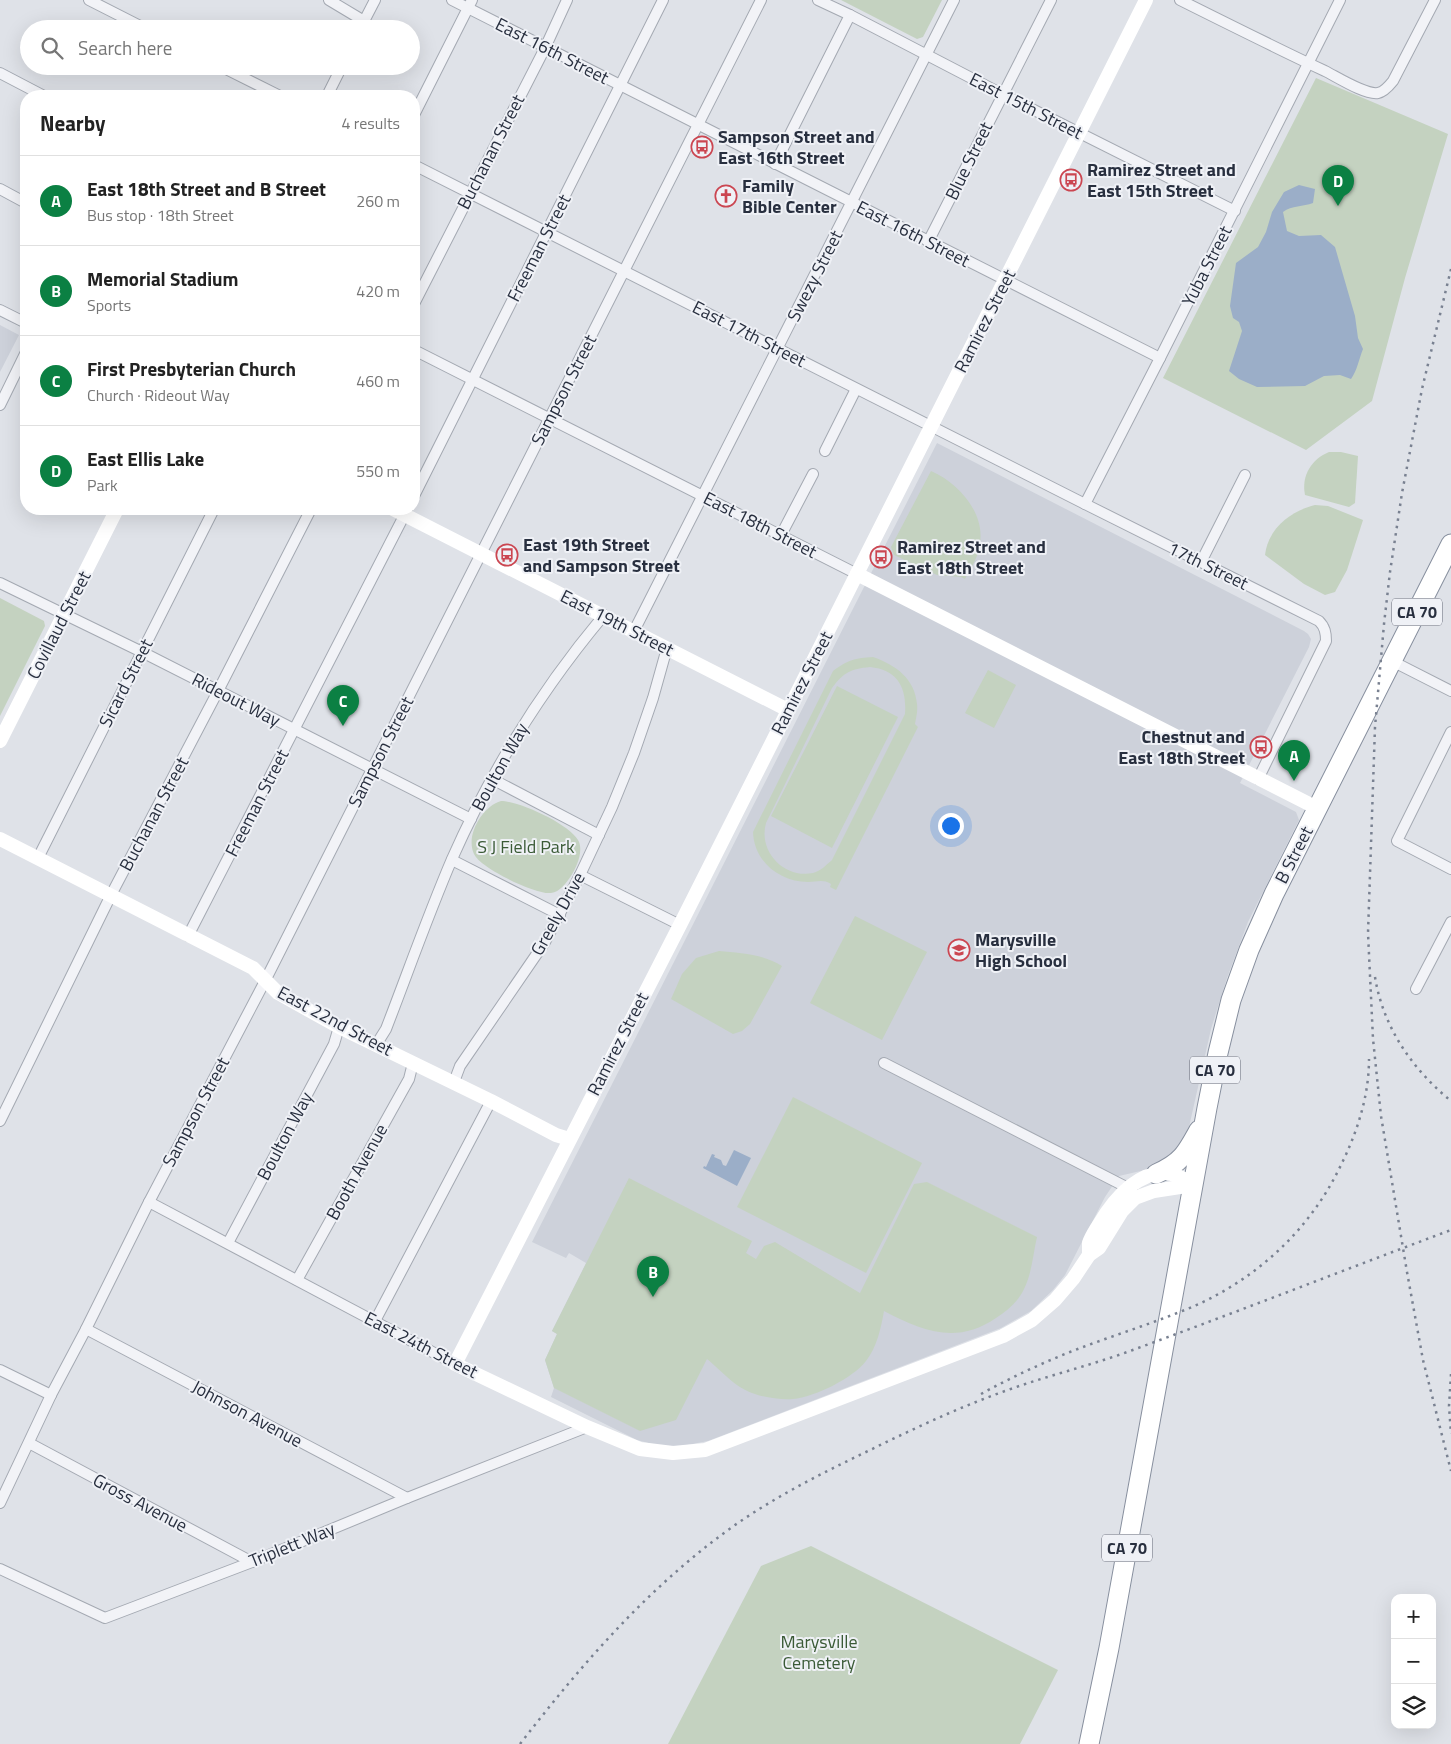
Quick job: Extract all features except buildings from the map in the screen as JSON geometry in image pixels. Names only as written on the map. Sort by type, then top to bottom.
[{"type":"highway","name":"B Street","points":[[1193,1185],[1220,1043],[1239,975],[1264,915],[1451,544]]},
{"type":"highway","points":[[1156,1174],[1179,1161],[1190,1147],[1205,1120]]},
{"type":"highway","name":"CA 70","points":[[1089,1744],[1112,1629],[1193,1185]]},
{"type":"street","points":[[89,0],[128,20]]},
{"type":"street","points":[[329,0],[355,20]]},
{"type":"street","points":[[365,20],[375,0]]},
{"type":"street","name":"East 16th Street","points":[[452,0],[470,4],[545,48],[1160,358]]},
{"type":"street","name":"Buchanan Street","points":[[420,292],[568,0]]},
{"type":"street","name":"Freeman Street","points":[[420,484],[663,0]]},
{"type":"street","name":"Sampson Street","points":[[0,1502],[51,1395],[149,1202],[265,981],[761,0]]},
{"type":"street","name":"East 15th Street","points":[[818,0],[1234,212]]},
{"type":"street","name":"Swezy Street","points":[[634,631],[954,0]]},
{"type":"street","name":"Blue Street","points":[[928,242],[1050,0]]},
{"type":"street","name":"Ramirez Street","points":[[455,1364],[680,924],[1146,0]]},
{"type":"street","points":[[1180,0],[1307,64],[1365,90],[1379,93],[1387,89],[1393,81],[1435,0]]},
{"type":"street","name":"Yuba Street","points":[[1085,504],[1340,0]]},
{"type":"street","points":[[420,103],[470,4]]},
{"type":"street","points":[[775,164],[850,15]]},
{"type":"street","points":[[0,73],[33,90]]},
{"type":"street","points":[[238,75],[268,90]]},
{"type":"street","points":[[330,90],[338,75]]},
{"type":"street","name":"East 17th Street","points":[[420,168],[1085,504]]},
{"type":"street","points":[[0,189],[20,200]]},
{"type":"street","points":[[0,310],[20,320]]},
{"type":"street","name":"East 18th Street","points":[[420,353],[1317,808]]},
{"type":"street","points":[[0,405],[20,364]]},
{"type":"street","points":[[825,451],[856,389]]},
{"type":"street","points":[[782,535],[813,474]]},
{"type":"street","points":[[1201,562],[1245,475]]},
{"type":"street","name":"17th Street","points":[[1085,504],[1314,618],[1323,626],[1326,633],[1323,650],[1258,779]]},
{"type":"street","name":"Covillaud Street","points":[[0,741],[114,515]]},
{"type":"street","name":"Sicard Street","points":[[38,858],[211,515]]},
{"type":"street","name":"Buchanan Street","points":[[0,1121],[111,895],[308,515]]},
{"type":"street","name":"Freeman Street","points":[[188,936],[295,730],[399,515]]},
{"type":"street","name":"East 19th Street","points":[[408,515],[481,554],[788,710]]},
{"type":"street","name":"Rideout Way","points":[[0,583],[142,652],[470,820]]},
{"type":"street","name":"Boulton Way","points":[[376,1045],[386,1029],[452,860],[470,820],[540,699],[560,670],[604,615]]},
{"type":"street","name":"Greely Drive","points":[[454,1082],[460,1066],[545,942],[580,875],[600,834],[640,738],[667,648]]},
{"type":"street","points":[[1392,661],[1451,692]]},
{"type":"street","points":[[1451,732],[1397,841],[1451,869]]},
{"type":"street","points":[[492,779],[600,834]]},
{"type":"street","name":"East 22nd Street","points":[[0,839],[253,968],[278,993],[339,1027],[491,1100],[556,1135],[569,1139]]},
{"type":"street","points":[[452,860],[560,915]]},
{"type":"street","points":[[580,875],[680,924]]},
{"type":"street","points":[[1416,989],[1451,922]]},
{"type":"street","name":"Boulton Way","points":[[228,1243],[334,1044],[339,1027]]},
{"type":"street","name":"Booth Avenue","points":[[297,1280],[409,1079],[413,1063]]},
{"type":"street","points":[[884,1063],[1128,1188],[1144,1194]]},
{"type":"street","points":[[375,1321],[491,1100]]},
{"type":"street","points":[[1089,1255],[1090,1242],[1102,1218],[1128,1188],[1156,1174],[1172,1174],[1193,1185]]},
{"type":"street","points":[[1089,1255],[1099,1248],[1128,1204],[1144,1194],[1193,1185]]},
{"type":"street","name":"East 24th Street","points":[[149,1202],[455,1364],[587,1427],[640,1449],[673,1453],[705,1450],[1003,1336],[1032,1320],[1044,1310],[1068,1285],[1089,1255]]},
{"type":"street","name":"Johnson Avenue","points":[[86,1329],[407,1498]]},
{"type":"street","points":[[0,1370],[51,1395]]},
{"type":"street","name":"Triplett Way","points":[[0,1569],[105,1618],[252,1562],[587,1427]]},
{"type":"street","name":"Gross Avenue","points":[[29,1443],[252,1562]]},
{"type":"shaded area","points":[[0,325],[19,335],[0,372]]},
{"type":"shaded area","name":"Marysville High School","points":[[937,443],[1308,634],[1311,639],[1309,647],[1240,783],[1296,812],[1299,820],[1248,922],[1227,978],[1211,1029],[1185,1145],[1162,1166],[1119,1176],[1105,1197],[1065,1275],[1053,1290],[1031,1311],[1001,1328],[708,1441],[682,1446],[660,1446],[637,1440],[551,1397],[554,1388],[545,1360],[557,1334],[552,1331],[586,1263],[569,1253],[566,1258],[532,1242]]},
{"type":"green space","points":[[841,0],[942,0],[923,37],[917,39]]},
{"type":"green space","points":[[1316,78],[1448,134],[1405,278],[1372,401],[1306,450],[1163,378]]},
{"type":"green space","points":[[1329,452],[1341,452],[1358,456],[1355,503],[1349,507],[1305,495],[1306,474],[1313,463]]},
{"type":"green space","points":[[931,471],[959,490],[974,509],[978,520],[980,531],[978,553],[965,579],[937,575],[894,555],[891,547]]},
{"type":"green space","points":[[1315,505],[1328,506],[1363,520],[1347,570],[1335,592],[1325,595],[1304,584],[1265,555],[1271,537],[1282,522],[1297,512]]},
{"type":"green space","points":[[0,598],[44,621],[45,626],[0,716]]},
{"type":"green space","points":[[873,657],[897,669],[913,687],[917,704],[915,724],[918,727],[836,890],[830,887],[831,884],[825,882],[798,881],[788,878],[770,868],[763,861],[758,852],[753,832],[833,671],[843,664],[856,659]],"holes":[[[870,667],[880,669],[894,676],[899,682],[904,696],[905,714],[832,860],[813,873],[802,874],[792,872],[776,861],[770,853],[766,843],[766,823],[832,688],[840,678],[853,670]]]},
{"type":"green space","points":[[988,670],[1016,685],[994,728],[965,713]]},
{"type":"green space","points":[[837,686],[898,717],[832,848],[771,816]]},
{"type":"green space","name":"S J Field Park","points":[[501,801],[519,805],[543,814],[565,827],[578,840],[580,853],[577,863],[569,879],[557,891],[551,893],[533,890],[509,880],[486,866],[474,854],[472,838],[477,822],[488,809]]},
{"type":"green space","points":[[855,916],[927,952],[882,1040],[810,1003]]},
{"type":"green space","points":[[719,951],[760,957],[782,966],[750,1024],[742,1031],[733,1034],[671,999],[682,974],[696,958]]},
{"type":"green space","points":[[793,1097],[922,1163],[866,1273],[737,1207]]},
{"type":"green space","points":[[629,1178],[752,1241],[746,1253],[756,1259],[764,1246],[775,1242],[860,1293],[914,1184],[927,1182],[1037,1237],[1029,1277],[1022,1294],[1009,1309],[982,1326],[953,1333],[940,1332],[912,1324],[884,1311],[876,1344],[870,1356],[860,1367],[833,1386],[812,1395],[793,1399],[769,1398],[741,1388],[707,1359],[676,1420],[640,1431],[554,1388],[545,1360],[557,1334],[552,1331]]},
{"type":"green space","name":"Marysville Cemetery","points":[[811,1546],[1058,1670],[1020,1744],[668,1744],[761,1566]]},
{"type":"water","points":[[1299,185],[1315,189],[1313,203],[1290,208],[1283,212],[1287,231],[1299,236],[1321,235],[1335,247],[1355,316],[1358,338],[1363,349],[1351,379],[1340,375],[1324,376],[1305,386],[1257,387],[1239,379],[1229,371],[1242,331],[1239,322],[1233,318],[1230,306],[1236,263],[1258,247],[1266,232],[1272,212],[1284,192]]},
{"type":"water","points":[[734,1150],[751,1158],[737,1186],[703,1168],[704,1166],[706,1167],[712,1154],[726,1166]]},
{"type":"railway","points":[[1451,269],[1422,389],[1402,493],[1390,572],[1375,727],[1368,933],[1373,1039],[1381,1116],[1423,1360],[1451,1471]]},
{"type":"railway","points":[[1375,977],[1385,1013],[1401,1046],[1424,1075],[1451,1101]]},
{"type":"railway","points":[[981,1394],[1059,1357],[1201,1303],[1223,1292],[1263,1264],[1281,1248],[1313,1212],[1338,1171],[1356,1130],[1364,1102],[1369,1059]]},
{"type":"railway","points":[[520,1744],[591,1657],[642,1603],[698,1553],[728,1530],[795,1488],[900,1436],[987,1398],[1130,1351],[1451,1230]]},
{"type":"railway","points":[[1451,1374],[1449,1406],[1451,1434]]},
{"type":"place","name":"Sampson Street and East 16th Street","points":[[702,147]]},
{"type":"place","name":"Ramirez Street and East 15th Street","points":[[1071,180]]},
{"type":"place","name":"Family Bible Center","points":[[726,196]]},
{"type":"place","name":"East Ellis Lake","points":[[1338,206]]},
{"type":"place","name":"East 19th Street and Sampson Street","points":[[507,555]]},
{"type":"place","name":"Ramirez Street and East 18th Street","points":[[881,557]]},
{"type":"place","name":"First Presbyterian Church","points":[[343,726]]},
{"type":"place","name":"Chestnut and East 18th Street","points":[[1261,747]]},
{"type":"place","name":"East 18th Street and B Street","points":[[1294,781]]},
{"type":"place","name":"Marysville High School","points":[[959,950]]},
{"type":"place","name":"Memorial Stadium","points":[[653,1297]]}]
